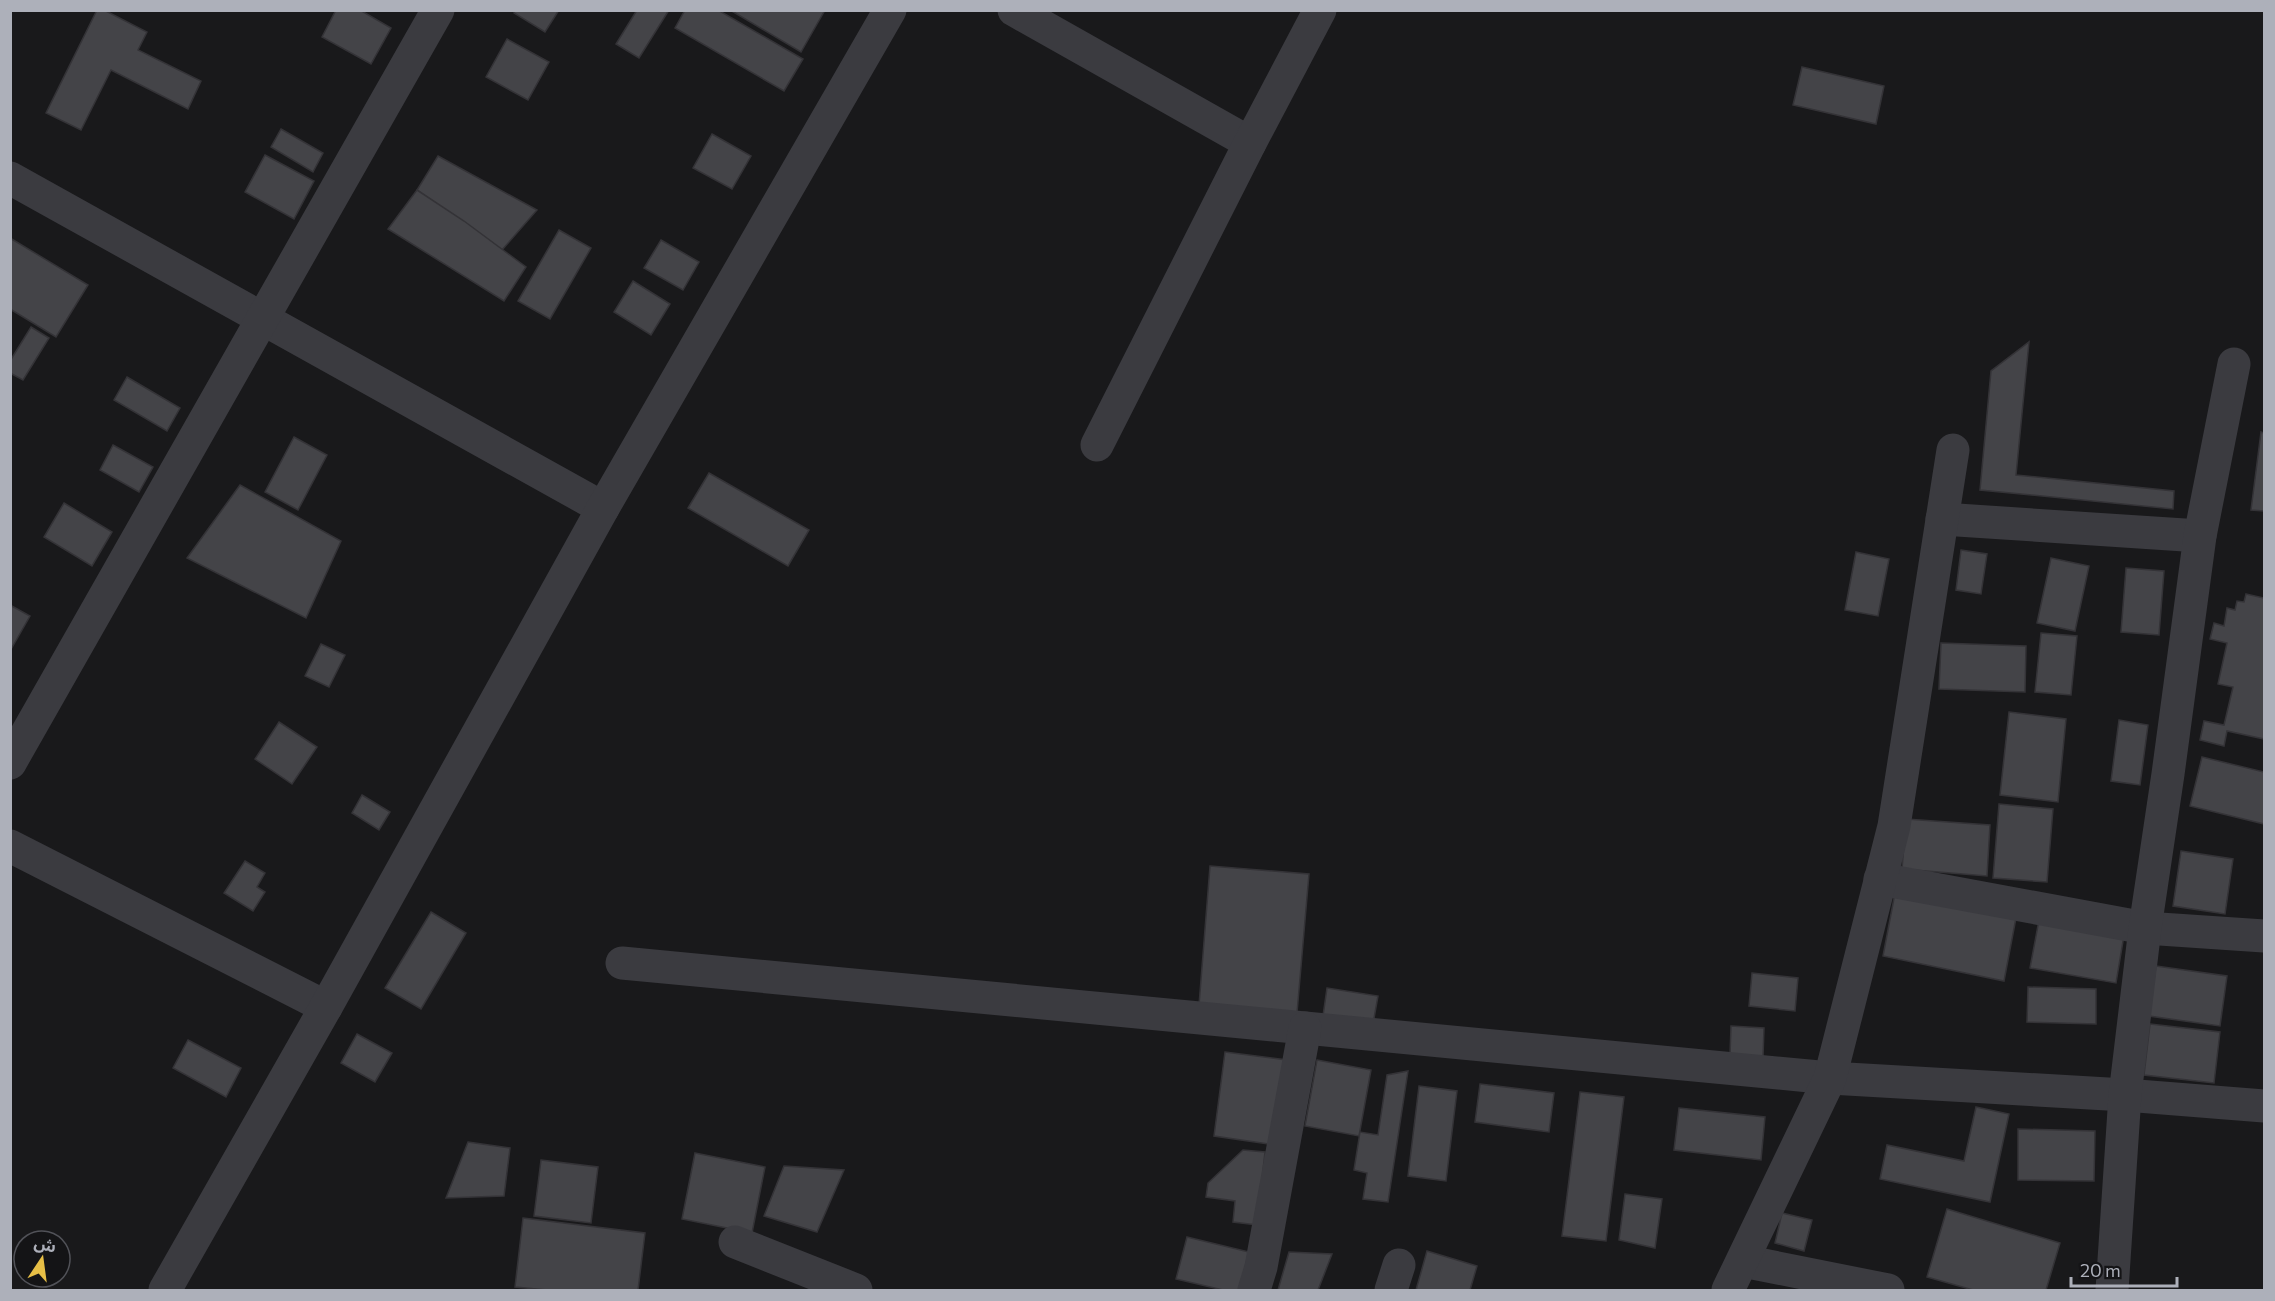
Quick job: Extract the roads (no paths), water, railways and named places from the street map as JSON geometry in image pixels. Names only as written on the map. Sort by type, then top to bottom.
[{"type":"street","points":[[10,763],[438,10]]},
{"type":"street","points":[[165,1290],[326,1007],[603,508],[890,10]]},
{"type":"street","points":[[1014,10],[1250,143]]},
{"type":"street","points":[[1097,445],[1320,10]]},
{"type":"street","points":[[10,178],[603,508]]},
{"type":"street","points":[[2112,1290],[2125,1095],[2145,928],[2200,536],[2234,364]]},
{"type":"street","points":[[1728,1290],[1830,1078],[1894,826],[1953,450]]},
{"type":"street","points":[[1942,519],[2200,536]]},
{"type":"street","points":[[10,846],[326,1007]]},
{"type":"street","points":[[1880,879],[2145,928],[2265,936]]},
{"type":"street","points":[[622,963],[1830,1078],[2125,1095],[2265,1106]]},
{"type":"street","points":[[1254,1290],[1261,1267],[1305,1028]]},
{"type":"street","points":[[735,1242],[856,1290]]},
{"type":"street","points":[[1743,1261],[1888,1290]]}]
